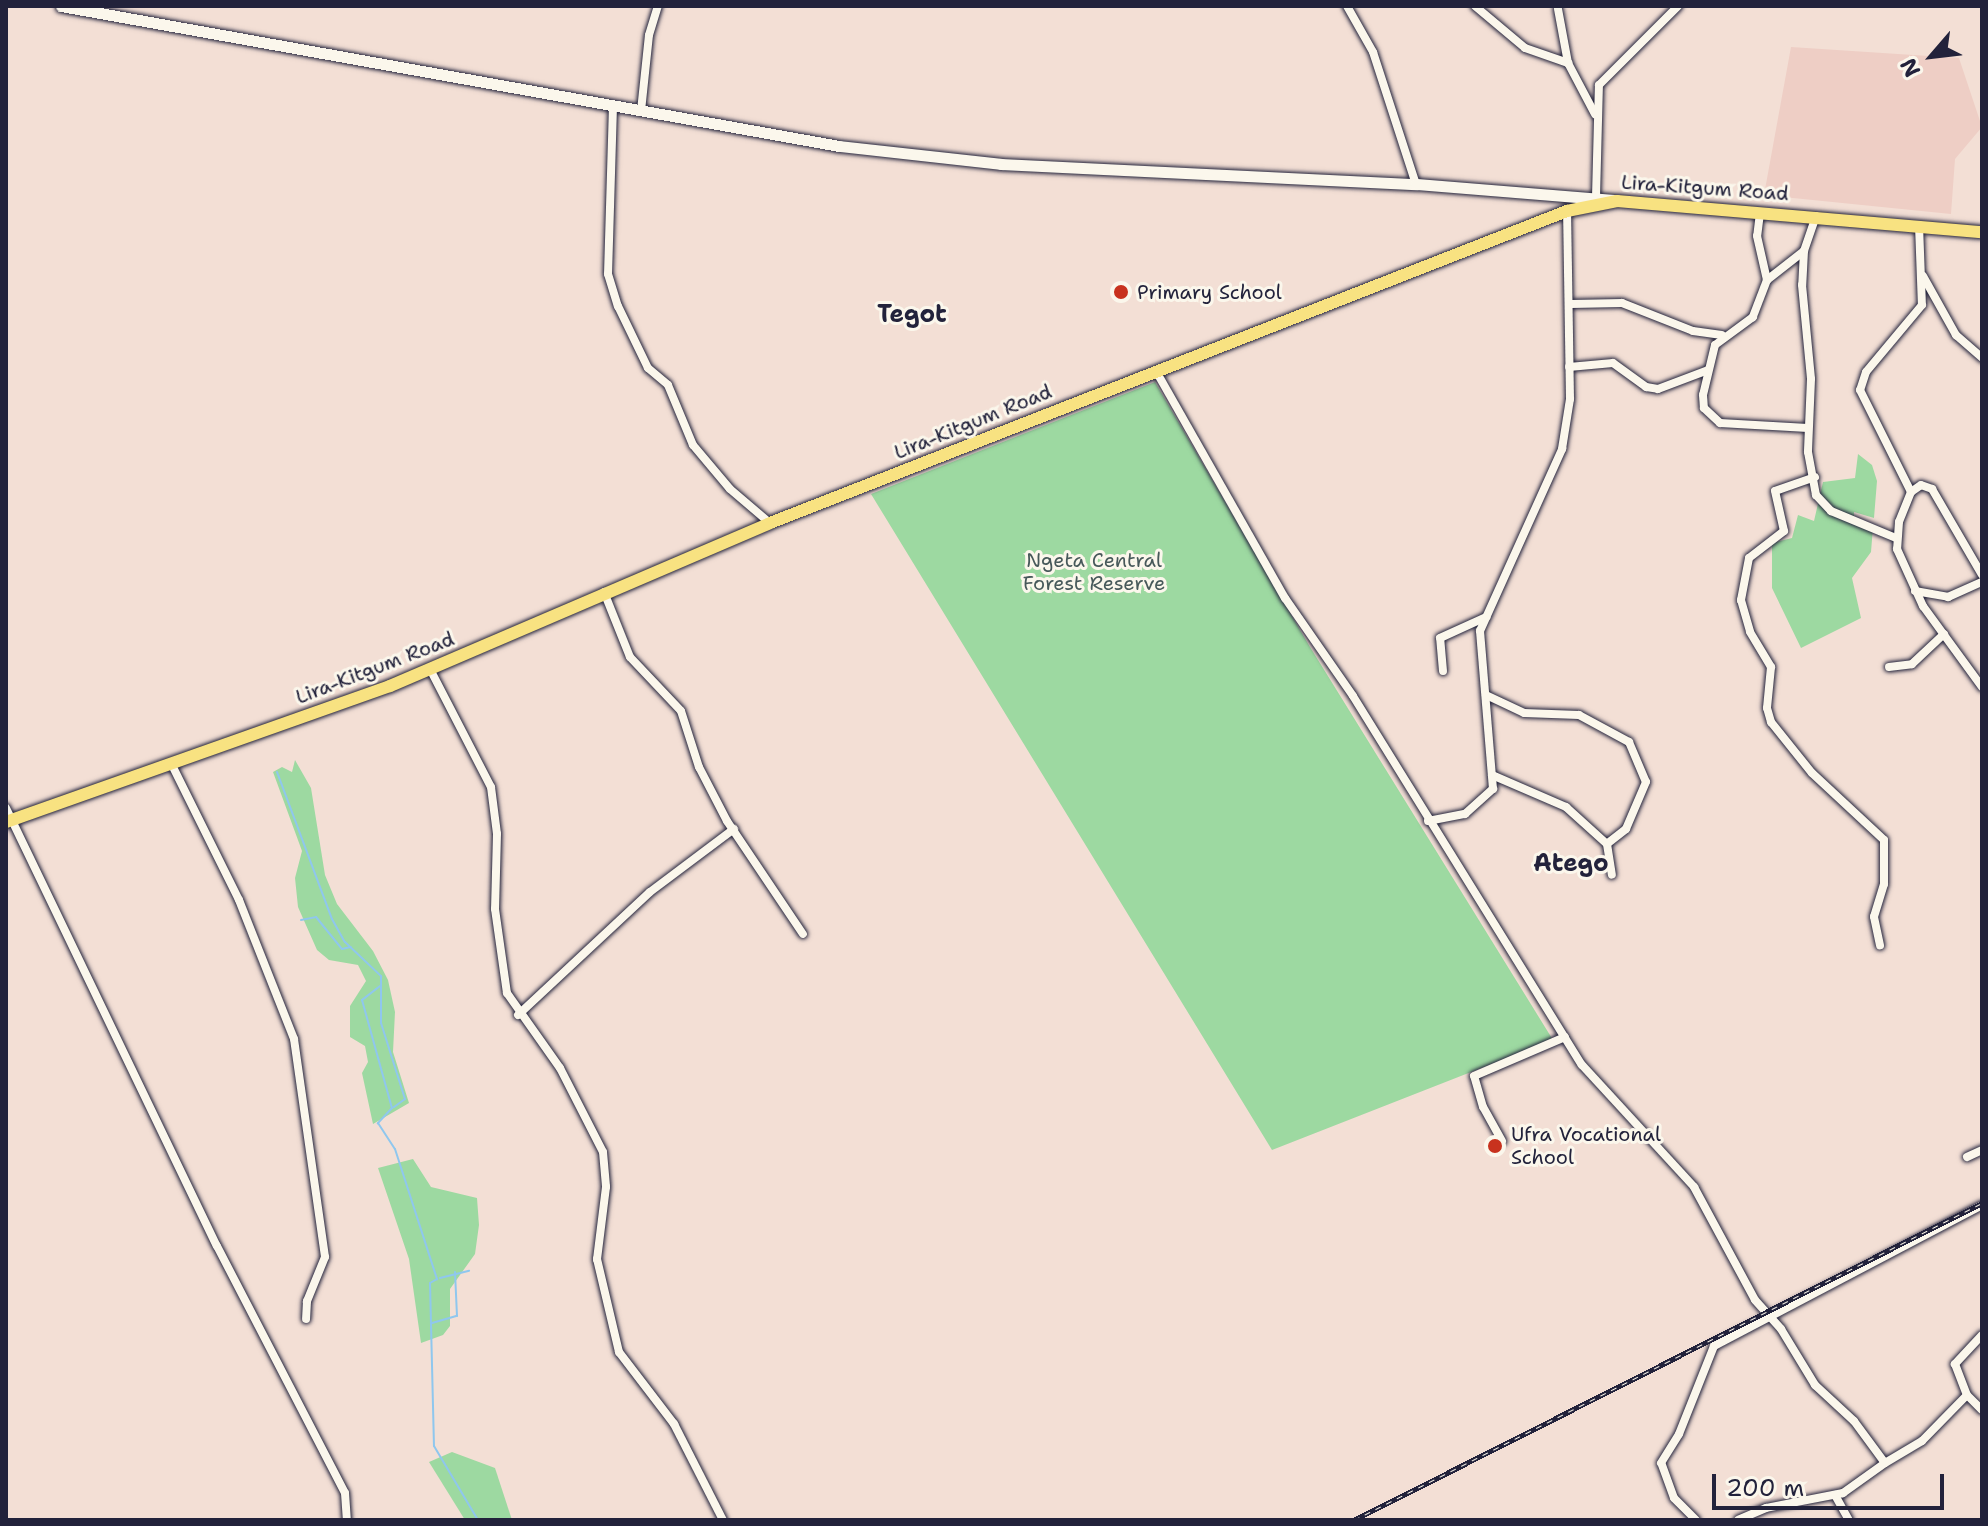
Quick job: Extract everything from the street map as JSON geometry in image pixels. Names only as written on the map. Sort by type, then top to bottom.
[{"type":"main road","points":[[61,6],[777,137],[1001,164],[1416,184],[1617,201]]},
{"type":"main road","name":"Lira-Kitgum Road","points":[[7,817],[171,763],[430,669],[770,523],[1567,211],[1617,201],[1816,215],[1982,232]]},
{"type":"street","points":[[641,111],[649,35],[658,6]]},
{"type":"street","points":[[1347,6],[1373,52],[1416,184]]},
{"type":"street","points":[[1475,6],[1525,48],[1568,63]]},
{"type":"street","points":[[1596,197],[1596,92],[1603,78],[1678,6]]},
{"type":"street","points":[[1558,9],[1568,63],[1597,118]]},
{"type":"street","points":[[613,106],[608,274],[618,306],[648,368],[668,385],[693,445],[724,483],[770,523]]},
{"type":"street","points":[[1428,821],[1479,806],[1493,789],[1480,631],[1562,449],[1571,304],[1567,211]]},
{"type":"street","points":[[1760,213],[1757,236],[1767,280]]},
{"type":"street","points":[[1816,215],[1804,251],[1811,379],[1808,428],[1815,477],[1823,507],[1896,538]]},
{"type":"street","points":[[1911,492],[1873,423],[1860,384],[1921,307],[1923,276],[1919,224]]},
{"type":"street","points":[[1571,304],[1622,303],[1693,331],[1722,335],[1753,317],[1767,280],[1804,251]]},
{"type":"street","points":[[1923,276],[1956,335],[1982,358]]},
{"type":"street","points":[[1722,335],[1708,370],[1704,408],[1717,422],[1808,428]]},
{"type":"street","points":[[1569,367],[1613,363],[1646,387],[1658,389],[1708,370]]},
{"type":"street","points":[[1156,371],[1285,598],[1565,1037],[1604,1093],[1694,1187],[1747,1287],[1768,1313],[1815,1385],[1854,1421],[1885,1463]]},
{"type":"street","points":[[1815,477],[1775,491],[1784,531],[1749,558],[1741,600],[1750,632],[1771,667],[1767,708],[1771,722],[1812,773],[1884,840],[1884,884],[1874,917],[1880,945]]},
{"type":"street","points":[[1982,575],[1932,489],[1921,485],[1911,492],[1896,538],[1915,591],[1982,687]]},
{"type":"street","points":[[1915,591],[1948,597],[1982,582]]},
{"type":"street","points":[[604,592],[630,657],[687,721],[699,767],[781,908],[803,934]]},
{"type":"street","points":[[1443,671],[1440,638],[1487,616]]},
{"type":"street","points":[[1889,667],[1912,664],[1944,634]]},
{"type":"street","points":[[430,669],[491,787],[497,834],[495,909],[505,984],[518,1015],[554,1059],[601,1145],[606,1187],[597,1259],[619,1352],[674,1424],[723,1520]]},
{"type":"street","points":[[1486,695],[1524,713],[1579,715],[1629,742],[1646,782],[1626,829],[1607,844]]},
{"type":"street","points":[[171,763],[239,900],[294,1039],[325,1257],[307,1301],[306,1319]]},
{"type":"street","points":[[1492,775],[1559,802],[1607,844],[1612,875]]},
{"type":"street","points":[[7,817],[217,1246],[345,1493],[347,1520]]},
{"type":"street","points":[[518,1015],[650,892],[734,829]]},
{"type":"street","points":[[1502,1141],[1483,1107],[1474,1076],[1565,1037]]},
{"type":"street","points":[[1967,1157],[1982,1150]]},
{"type":"street","points":[[1696,1520],[1674,1498],[1661,1463],[1679,1434],[1714,1346],[1768,1313],[1982,1205]]},
{"type":"street","points":[[1982,1335],[1955,1364],[1967,1395],[1982,1410]]},
{"type":"street","points":[[1738,1520],[1766,1508],[1835,1495],[1922,1441],[1967,1395]]},
{"type":"street","points":[[1835,1495],[1849,1520]]},
{"type":"shaded area","points":[[1791,47],[1959,58],[1982,127],[1955,159],[1951,214],[1764,195]]},
{"type":"green space","name":"Ngeta Central Forest Reserve","points":[[1155,382],[1310,647],[1553,1040],[1272,1150],[871,494]]},
{"type":"green space","points":[[1858,454],[1872,465],[1877,481],[1874,518],[1854,512],[1854,520],[1873,527],[1871,552],[1852,578],[1861,618],[1801,648],[1772,588],[1772,543],[1792,538],[1798,515],[1814,521],[1823,482],[1855,478]]},
{"type":"green space","points":[[295,760],[311,788],[325,875],[337,904],[373,951],[388,980],[395,1012],[393,1052],[409,1103],[373,1124],[362,1073],[368,1062],[365,1046],[350,1037],[350,1006],[366,981],[358,965],[329,960],[317,950],[298,907],[295,878],[302,851],[273,772],[282,767],[292,772]]},
{"type":"green space","points":[[413,1159],[431,1187],[477,1198],[479,1225],[475,1254],[450,1289],[450,1326],[443,1335],[421,1343],[409,1259],[378,1168]]},
{"type":"green space","points":[[452,1452],[495,1468],[512,1520],[465,1520],[429,1462]]},
{"type":"waterway","points":[[277,772],[332,919],[345,942],[381,976],[381,1023],[405,1099],[394,1107]]},
{"type":"waterway","points":[[301,920],[316,917],[342,949],[351,947]]},
{"type":"waterway","points":[[380,986],[362,1000],[392,1108],[378,1123],[395,1149],[437,1279],[430,1283],[434,1446],[478,1520]]},
{"type":"waterway","points":[[440,1278],[469,1271]]},
{"type":"waterway","points":[[432,1323],[457,1316],[455,1272]]},
{"type":"railway","points":[[1354,1520],[1982,1203]]},
{"type":"place","name":"Primary School","points":[[1121,292]]},
{"type":"place","name":"Ufra Vocational School","points":[[1495,1146]]},
{"type":"district","name":"Tegot","points":[[912,315]]},
{"type":"district","name":"Atego","points":[[1571,864]]}]
